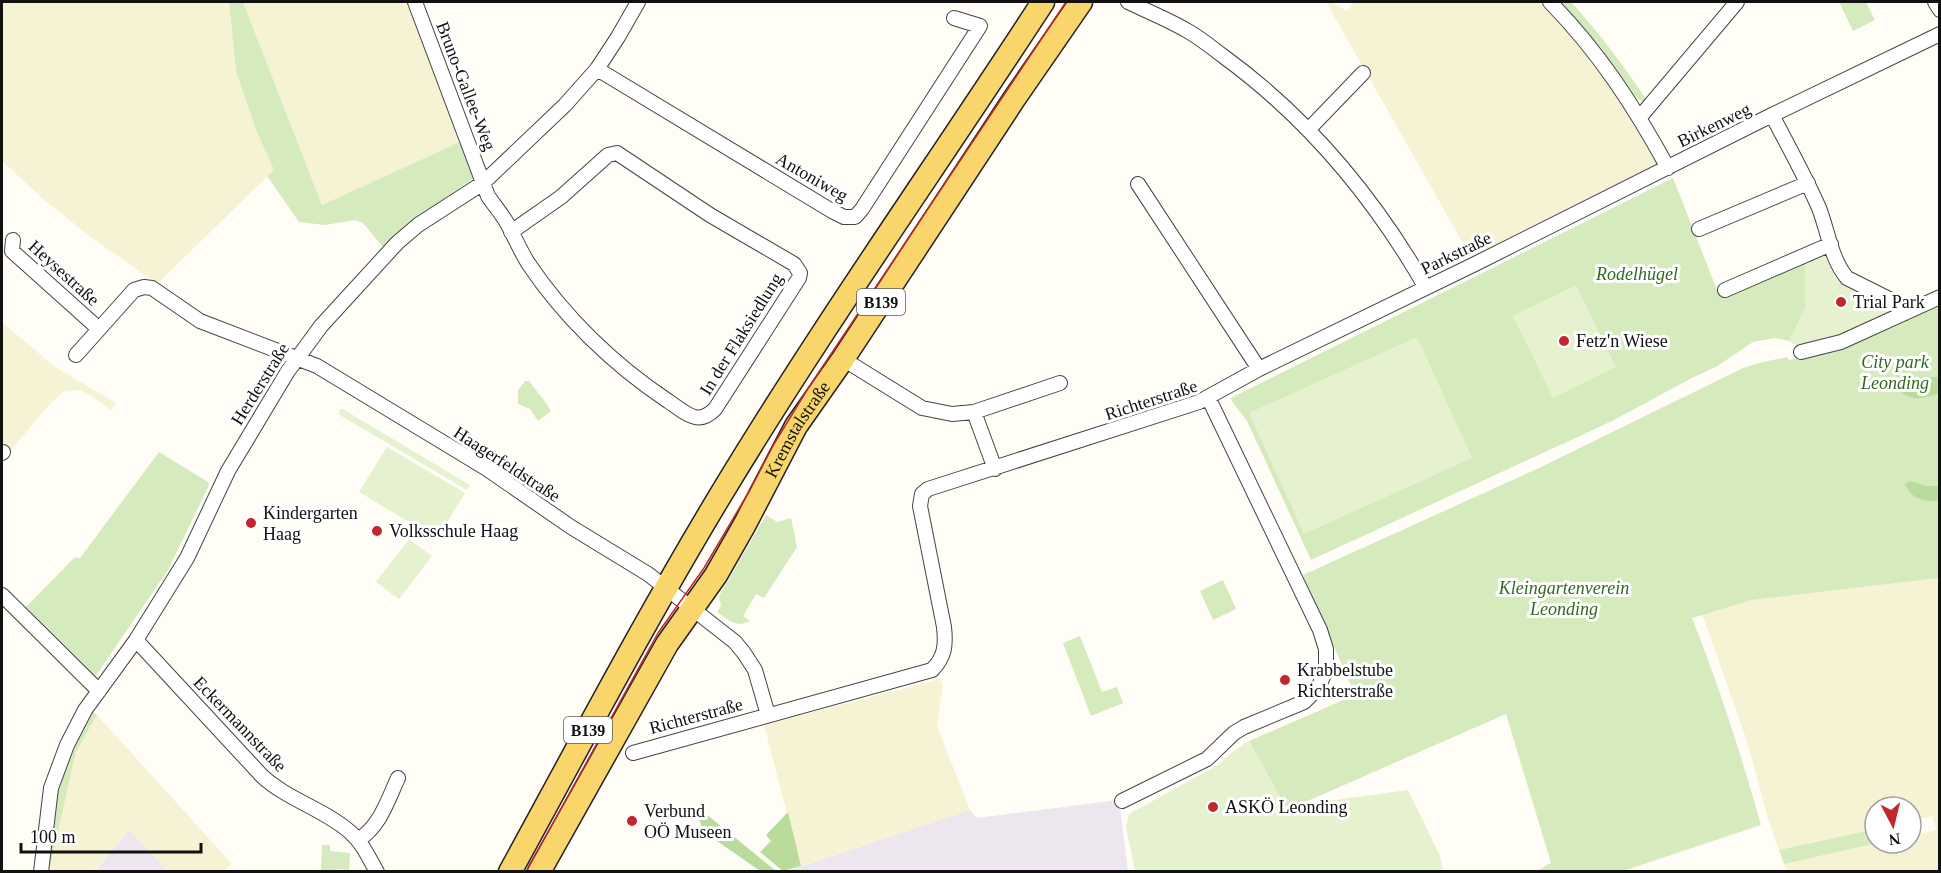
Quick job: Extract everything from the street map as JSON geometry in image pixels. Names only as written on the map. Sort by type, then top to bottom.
[{"type":"main road","name":"Kremstalstraße","points":[[510,872],[666,588],[752,444],[1043,2]]},
{"type":"main road","name":"Kremstalstraße","points":[[539,872],[667,644],[716,574],[756,506],[796,426],[1081,2]]},
{"type":"street","name":"Bruno-Gallee-Weg","points":[[415,2],[483,183]]},
{"type":"street","name":"Herderstraße","points":[[41,872],[47,807],[54,776],[79,723],[136,640],[187,558],[228,471],[297,359],[346,297],[397,243],[418,225],[483,183],[565,105],[597,69],[638,2]]},
{"type":"street","points":[[1128,2],[1190,33],[1249,75],[1309,129],[1367,196],[1398,241],[1426,288]]},
{"type":"street","points":[[1551,2],[1597,54],[1640,117],[1668,168]]},
{"type":"street","points":[[1640,117],[1737,2]]},
{"type":"street","points":[[1935,2],[1940,10]]},
{"type":"street","name":"Antoniweg","points":[[597,69],[831,211],[844,217],[855,217],[980,26],[954,18]]},
{"type":"street","points":[[1772,116],[1940,34]]},
{"type":"street","points":[[1309,129],[1363,73]]},
{"type":"street","name":"Birkenweg","points":[[1668,168],[1772,116],[1808,183],[1840,270],[1846,278],[1901,305],[1905,313]]},
{"type":"street","name":"In der Flaksiedlung","points":[[483,183],[488,196],[528,263],[592,340],[635,378],[690,416],[704,417],[715,410],[800,273],[794,264],[705,212],[617,153],[608,155],[561,198],[511,232]]},
{"type":"street","name":"Parkstraße","points":[[1208,397],[1259,369],[1668,168]]},
{"type":"street","points":[[1699,229],[1808,183]]},
{"type":"street","points":[[1138,184],[1259,369]]},
{"type":"street","name":"Heysestraße","points":[[13,240],[12,251],[99,329]]},
{"type":"street","points":[[1725,290],[1832,244]]},
{"type":"street","name":"Heysestraße","points":[[76,355],[134,291],[144,287],[152,288],[200,321],[297,359]]},
{"type":"street","points":[[1801,352],[1841,342],[1940,297]]},
{"type":"street","name":"Haagerfeldstraße","points":[[297,359],[317,366],[487,470],[571,527],[648,574],[692,608]]},
{"type":"street","points":[[843,359],[922,408],[952,414],[974,412],[1060,383]]},
{"type":"street","name":"Richterstraße","points":[[633,753],[925,673],[937,664],[944,653],[945,633],[920,506],[922,494],[928,489],[1182,408],[1208,397],[1320,630],[1326,649],[1326,670],[1318,688],[1304,702],[1244,727],[1234,733],[1207,759],[1122,801]]},
{"type":"street","points":[[974,412],[994,469]]},
{"type":"street","points":[[2,595],[99,691]]},
{"type":"street","name":"Richterstraße","points":[[692,608],[735,642],[744,653],[756,670],[768,715]]},
{"type":"street","name":"Eckermannstraße","points":[[136,640],[266,781],[344,827],[358,840],[377,872]]},
{"type":"street","points":[[358,840],[373,828],[380,818],[398,778]]},
{"type":"shaded area","points":[[2,2],[229,2],[236,71],[256,130],[274,170],[157,284],[91,237],[42,198],[2,161]]},
{"type":"shaded area","points":[[243,2],[410,2],[462,141],[322,205]]},
{"type":"shaded area","points":[[1326,2],[1332,2],[1347,11],[1353,2],[1543,2],[1585,48],[1657,156],[1656,165],[1472,259]]},
{"type":"shaded area","points":[[2,322],[55,367],[116,403],[111,410],[85,392],[77,390],[63,392],[47,407],[8,454],[2,450]]},
{"type":"shaded area","points":[[1939,578],[1939,871],[1786,871],[1784,864],[1863,846],[1863,855],[1923,855],[1923,833],[1936,830],[1933,816],[1923,818],[1923,795],[1863,795],[1863,832],[1779,850],[1746,738],[1702,614],[1752,600]]},
{"type":"shaded area","points":[[940,679],[943,685],[937,726],[970,810],[801,866],[764,725]]},
{"type":"shaded area","points":[[97,715],[232,864],[223,871],[168,871],[129,830],[94,871],[49,872],[76,752]]},
{"type":"shaded area","points":[[1119,800],[1128,871],[784,872],[970,810],[977,818]]},
{"type":"shaded area","points":[[129,830],[168,871],[94,872]]},
{"type":"green space","points":[[229,2],[243,2],[322,205],[462,141],[474,178],[410,222],[383,247],[363,223],[355,220],[325,225],[299,222],[267,176],[274,170],[256,130],[236,71]]},
{"type":"green space","points":[[1560,2],[1571,2],[1601,37],[1647,101],[1637,99],[1601,48]]},
{"type":"green space","points":[[1839,2],[1866,2],[1875,20],[1853,31]]},
{"type":"green space","name":"Rodelhügel","points":[[1673,178],[1717,290],[1722,291],[1823,251],[1836,278],[1842,285],[1889,309],[1797,345],[1774,338],[1753,342],[1716,367],[1612,421],[1311,560],[1247,421],[1231,398]]},
{"type":"green space","name":"Trial Park","points":[[1823,251],[1836,278],[1842,285],[1886,306],[1890,313],[1839,338],[1807,347],[1789,341],[1805,308],[1805,259]]},
{"type":"green space","name":"Fetz'n Wiese","points":[[1576,285],[1616,367],[1553,398],[1513,316]]},
{"type":"green space","name":"Kleingartenverein Leonding","points":[[1939,303],[1939,578],[1752,600],[1692,618],[1729,720],[1761,825],[1623,871],[1536,871],[1551,863],[1506,714],[1287,810],[1249,741],[1355,695],[1303,575],[1539,468],[1743,368],[1839,348]]},
{"type":"green space","points":[[1417,337],[1472,458],[1304,534],[1249,413]]},
{"type":"green space","points":[[1910,377],[1939,377],[1939,393],[1922,398],[1905,395],[1898,386],[1901,380]]},
{"type":"green space","points":[[525,381],[529,381],[551,411],[538,421],[530,409],[518,404],[518,390]]},
{"type":"green space","points":[[341,408],[470,485],[467,490],[338,414]]},
{"type":"green space","points":[[387,447],[465,493],[437,539],[359,492]]},
{"type":"green space","points":[[159,452],[208,482],[209,485],[168,570],[95,677],[25,608],[75,557],[80,558]]},
{"type":"green space","points":[[1910,481],[1926,486],[1939,486],[1939,501],[1923,500],[1915,496],[1905,484]]},
{"type":"green space","points":[[766,515],[777,522],[791,518],[797,547],[764,598],[756,594],[743,616],[750,621],[736,623],[717,612],[721,606],[719,596]]},
{"type":"green space","points":[[409,539],[432,556],[399,599],[376,582]]},
{"type":"green space","points":[[1223,580],[1236,609],[1213,620],[1200,591]]},
{"type":"green space","points":[[1080,636],[1102,692],[1117,687],[1123,703],[1091,716],[1063,643]]},
{"type":"green space","points":[[92,711],[97,715],[76,752],[47,872],[54,802],[59,782]]},
{"type":"green space","name":"ASKÖ Leonding","points":[[1249,741],[1287,810],[1299,805],[1408,790],[1440,856],[1443,871],[1135,871],[1126,827],[1129,814],[1218,765]]},
{"type":"green space","points":[[700,809],[776,871],[760,871],[707,834],[700,822]]},
{"type":"green space","points":[[788,812],[801,866],[783,871],[760,852],[771,841],[766,835]]},
{"type":"green space","points":[[1863,832],[1863,846],[1784,864],[1779,850]]},
{"type":"green space","points":[[322,845],[330,845],[330,851],[350,853],[349,870],[321,871]]},
{"type":"tram line","points":[[526,872],[658,633],[704,568],[807,390],[1066,2]]},
{"type":"place","name":"Trial Park","points":[[1841,302]]},
{"type":"place","name":"Fetz'n Wiese","points":[[1564,341]]},
{"type":"place","name":"Kindergarten Haag","points":[[251,523]]},
{"type":"place","name":"Volksschule Haag","points":[[377,531]]},
{"type":"place","name":"Krabbelstube Richterstraße","points":[[1285,680]]},
{"type":"place","name":"ASKÖ Leonding","points":[[1213,807]]},
{"type":"place","name":"Verbund OÖ Museen","points":[[632,821]]},
{"type":"park label","name":"City park Leonding","points":[[1895,372]]}]
